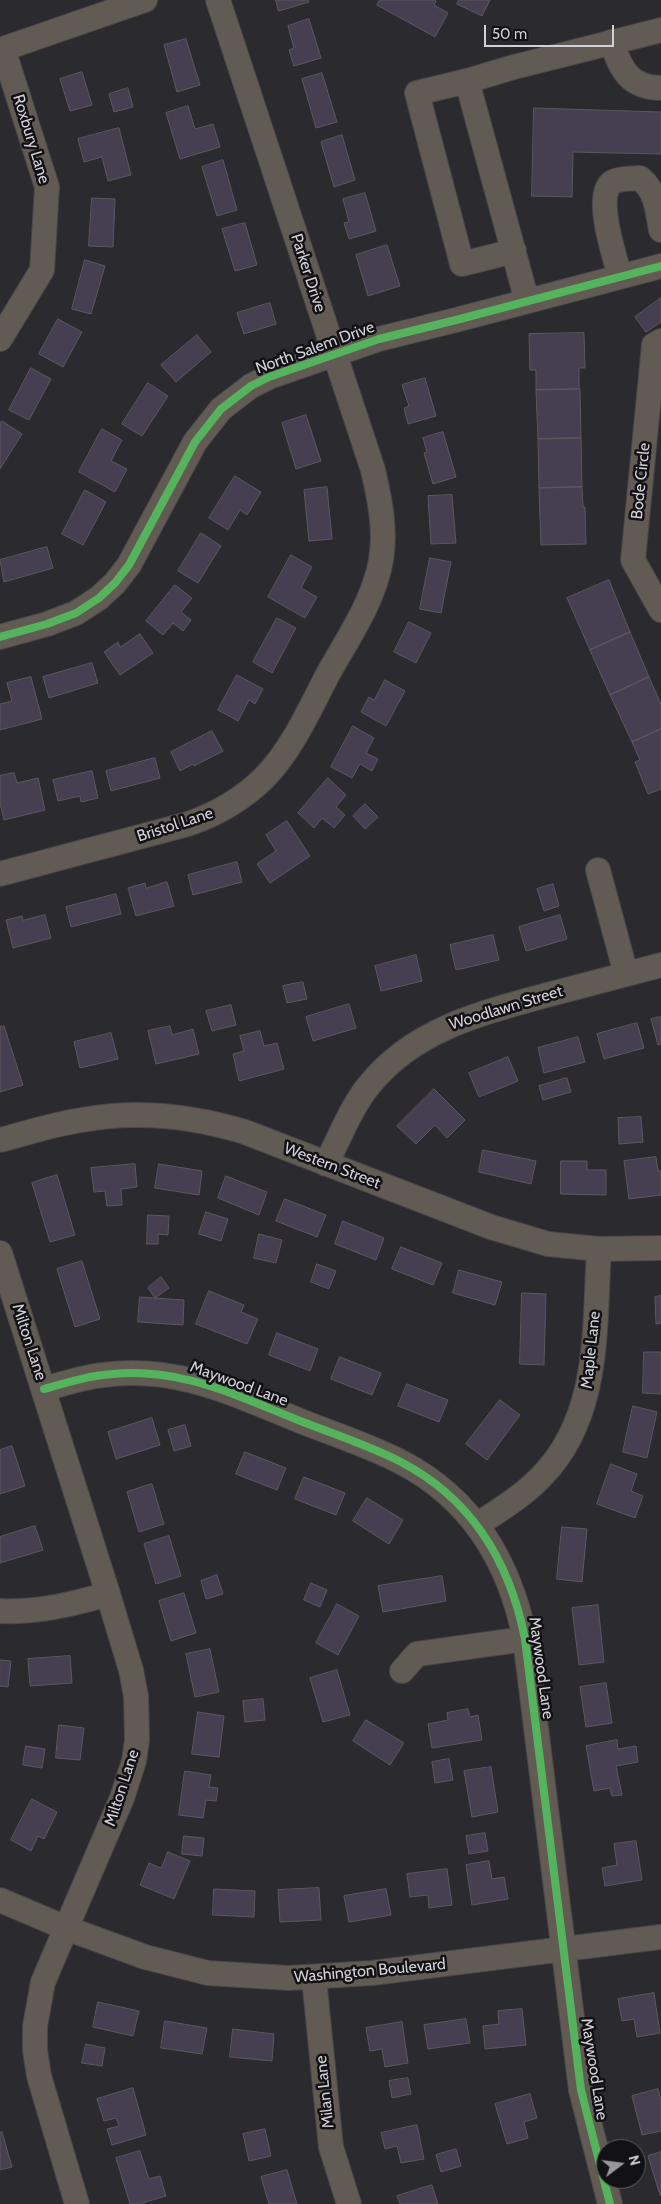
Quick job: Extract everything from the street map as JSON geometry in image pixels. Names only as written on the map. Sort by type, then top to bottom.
[{"type":"street","points":[[1,50],[145,0]]},
{"type":"street","name":"Parker Drive","points":[[218,0],[373,470],[379,495],[383,538],[378,574],[365,606]]},
{"type":"street","points":[[514,251],[462,264],[417,93],[661,30]]},
{"type":"street","points":[[611,42],[628,78],[640,84],[661,88]]},
{"type":"street","name":"Roxbury Lane","points":[[0,338],[42,270],[47,187],[1,50]]},
{"type":"street","points":[[467,81],[527,301]]},
{"type":"street","points":[[620,276],[604,212],[606,190],[612,183],[640,178],[649,186],[654,198],[661,230]]},
{"type":"street","name":"North Salem Drive","points":[[0,637],[47,624],[76,613],[98,598],[115,583],[129,565],[195,442],[221,409],[251,386],[379,338],[456,320],[661,266]]},
{"type":"street","name":"Bode Circle","points":[[658,343],[633,560],[661,610]]},
{"type":"street","name":"Bristol Lane","points":[[0,874],[188,824],[231,805],[265,776],[283,754],[365,606]]},
{"type":"street","points":[[598,870],[626,974]]},
{"type":"street","name":"Woodlawn Street","points":[[326,1164],[359,1099],[369,1084],[383,1069],[419,1041],[453,1023],[471,1017],[661,965]]},
{"type":"street","name":"Western Street","points":[[0,1140],[81,1120],[130,1115],[166,1116],[214,1123],[245,1132],[492,1227],[548,1244],[599,1249],[661,1248]]},
{"type":"street","name":"Maple Lane","points":[[477,1525],[540,1479],[567,1445],[578,1423],[590,1377],[599,1249]]},
{"type":"street","name":"Milton Lane","points":[[0,1253],[108,1594],[135,1687],[137,1740],[134,1761],[122,1798],[43,1982],[35,2026],[34,2050],[73,2203]]},
{"type":"street","name":"Maywood Lane","points":[[44,1389],[87,1378],[120,1373],[154,1373],[192,1380],[218,1388],[402,1463],[439,1486],[477,1525],[493,1548],[508,1578],[525,1639],[581,2090],[610,2204]]},
{"type":"street","points":[[0,1611],[16,1612],[42,1609],[108,1594]]},
{"type":"street","points":[[402,1671],[417,1654],[525,1639]]},
{"type":"street","name":"Washington Boulevard","points":[[0,1900],[66,1928],[145,1957],[208,1973],[289,1978],[372,1974],[661,1937]]},
{"type":"street","name":"Milan Lane","points":[[314,1978],[331,2147],[349,2204]]},
{"type":"building","points":[[276,0],[308,0],[309,2],[279,11]]},
{"type":"building","points":[[380,0],[435,0],[434,5],[448,13],[435,37],[377,5]]},
{"type":"building","points":[[459,0],[490,0],[482,16],[457,4]]},
{"type":"building","points":[[309,19],[321,58],[294,66],[289,50],[294,48],[288,26]]},
{"type":"building","points":[[186,39],[200,85],[177,92],[164,45]]},
{"type":"building","points":[[82,72],[92,105],[70,111],[60,79]]},
{"type":"building","points":[[322,73],[337,122],[316,128],[302,79]]},
{"type":"building","points":[[128,88],[133,107],[114,112],[109,94]]},
{"type":"building","points":[[188,106],[195,129],[213,124],[220,147],[180,159],[166,113]]},
{"type":"building","points":[[534,108],[661,112],[661,154],[573,152],[572,197],[532,196]]},
{"type":"building","points":[[119,128],[131,175],[108,181],[102,157],[84,162],[78,139]]},
{"type":"building","points":[[342,135],[355,180],[334,187],[321,142]]},
{"type":"building","points":[[223,160],[237,210],[217,216],[202,167]]},
{"type":"building","points":[[365,193],[376,231],[349,239],[344,223],[349,222],[343,199]]},
{"type":"building","points":[[92,198],[115,199],[113,247],[89,246]]},
{"type":"building","points":[[245,223],[257,265],[235,271],[222,229]]},
{"type":"building","points":[[387,245],[400,286],[368,296],[356,255]]},
{"type":"building","points":[[85,260],[105,266],[91,314],[72,309]]},
{"type":"building","points":[[661,298],[661,322],[646,332],[635,317]]},
{"type":"building","points":[[270,303],[276,324],[244,334],[237,313]]},
{"type":"building","points":[[58,319],[82,332],[63,367],[39,354]]},
{"type":"building","points":[[584,333],[585,368],[579,368],[579,389],[536,390],[536,370],[530,370],[529,334]]},
{"type":"building","points":[[197,335],[211,352],[176,382],[161,365]]},
{"type":"building","points":[[31,368],[51,379],[29,420],[9,410]]},
{"type":"building","points":[[425,378],[436,416],[408,424],[404,408],[409,406],[402,385]]},
{"type":"building","points":[[148,383],[168,396],[142,436],[122,424]]},
{"type":"building","points":[[580,389],[581,438],[538,439],[536,390]]},
{"type":"building","points":[[306,415],[321,461],[296,469],[282,423]]},
{"type":"building","points":[[2,421],[22,434],[0,469],[0,424]]},
{"type":"building","points":[[102,429],[122,440],[111,461],[127,469],[115,492],[79,472]]},
{"type":"building","points":[[443,432],[456,477],[433,484],[424,453],[427,452],[423,438]]},
{"type":"building","points":[[581,438],[582,487],[539,488],[538,439]]},
{"type":"building","points":[[235,476],[261,492],[247,515],[240,510],[228,530],[209,518]]},
{"type":"building","points":[[327,487],[332,539],[309,541],[304,490]]},
{"type":"building","points":[[582,487],[583,507],[585,507],[586,544],[541,545],[539,488]]},
{"type":"building","points":[[85,490],[106,502],[83,545],[62,534]]},
{"type":"building","points":[[452,495],[456,543],[431,544],[428,496]]},
{"type":"building","points":[[201,533],[221,546],[198,583],[178,571]]},
{"type":"building","points":[[47,547],[53,568],[4,582],[0,560]]},
{"type":"building","points":[[291,555],[312,567],[301,588],[317,597],[305,618],[268,597]]},
{"type":"building","points":[[430,558],[451,562],[441,613],[420,609]]},
{"type":"building","points":[[609,580],[630,632],[590,650],[567,598]]},
{"type":"building","points":[[175,585],[192,598],[181,612],[191,620],[183,631],[173,623],[163,635],[146,621]]},
{"type":"building","points":[[277,618],[296,628],[272,673],[253,662]]},
{"type":"building","points":[[409,622],[431,633],[416,663],[394,652]]},
{"type":"building","points":[[630,632],[649,677],[610,695],[590,650]]},
{"type":"building","points":[[140,634],[153,653],[120,675],[104,652],[118,642],[120,647]]},
{"type":"building","points":[[92,663],[98,683],[49,698],[43,677]]},
{"type":"building","points":[[237,675],[263,689],[255,704],[249,700],[238,721],[218,710]]},
{"type":"building","points":[[31,677],[42,719],[0,730],[0,704],[12,701],[7,683]]},
{"type":"building","points":[[649,677],[661,704],[661,729],[632,742],[610,695]]},
{"type":"building","points":[[385,680],[405,691],[386,726],[361,712],[369,697],[374,700]]},
{"type":"building","points":[[353,726],[374,738],[366,753],[378,759],[372,771],[360,764],[352,778],[331,767]]},
{"type":"building","points":[[661,729],[661,789],[648,794],[635,762],[640,760],[632,742]]},
{"type":"building","points":[[212,731],[223,751],[180,771],[171,752]]},
{"type":"building","points":[[155,758],[160,778],[111,791],[106,771]]},
{"type":"building","points":[[92,771],[98,798],[81,802],[80,796],[58,801],[53,780]]},
{"type":"building","points":[[14,773],[17,783],[38,778],[45,810],[4,820],[0,803],[0,776]]},
{"type":"building","points":[[328,778],[346,795],[336,807],[345,815],[334,828],[322,818],[314,828],[298,813]]},
{"type":"building","points":[[365,804],[378,817],[365,829],[353,816]]},
{"type":"building","points":[[287,821],[310,856],[270,883],[257,864],[276,851],[266,835]]},
{"type":"building","points":[[237,862],[242,882],[193,895],[188,875]]},
{"type":"building","points":[[167,882],[174,906],[136,916],[128,888],[145,883],[146,888]]},
{"type":"building","points":[[553,884],[559,906],[544,911],[537,889]]},
{"type":"building","points":[[116,894],[121,914],[71,927],[66,907]]},
{"type":"building","points":[[45,915],[51,938],[13,948],[6,920],[22,916],[23,920]]},
{"type":"building","points":[[560,915],[567,939],[526,951],[519,927]]},
{"type":"building","points":[[493,935],[499,960],[456,970],[450,945]]},
{"type":"building","points":[[416,955],[422,981],[381,991],[375,966]]},
{"type":"building","points":[[303,982],[307,999],[287,1003],[283,986]]},
{"type":"building","points":[[349,1004],[356,1028],[313,1041],[306,1017]]},
{"type":"building","points":[[231,1005],[236,1025],[212,1031],[206,1011]]},
{"type":"building","points":[[661,1017],[661,1044],[658,1045],[651,1019]]},
{"type":"building","points":[[637,1023],[644,1048],[604,1059],[597,1034]]},
{"type":"building","points":[[4,1026],[23,1085],[0,1092],[0,1027]]},
{"type":"building","points":[[170,1026],[172,1035],[193,1029],[199,1054],[156,1064],[148,1031]]},
{"type":"building","points":[[260,1031],[264,1046],[277,1043],[284,1069],[239,1081],[233,1054],[244,1051],[240,1036]]},
{"type":"building","points":[[111,1033],[118,1059],[80,1068],[74,1042]]},
{"type":"building","points":[[578,1037],[585,1062],[544,1073],[538,1048]]},
{"type":"building","points":[[508,1057],[518,1081],[479,1097],[469,1073]]},
{"type":"building","points":[[567,1078],[571,1092],[543,1100],[539,1086]]},
{"type":"building","points":[[434,1089],[465,1120],[447,1138],[435,1125],[416,1144],[397,1126]]},
{"type":"building","points":[[641,1117],[643,1142],[619,1144],[618,1118]]},
{"type":"building","points":[[483,1150],[536,1161],[531,1184],[479,1172]]},
{"type":"building","points":[[656,1157],[658,1171],[661,1171],[661,1195],[629,1199],[624,1161]]},
{"type":"building","points":[[561,1161],[587,1161],[587,1170],[606,1170],[606,1195],[561,1194]]},
{"type":"building","points":[[135,1164],[137,1187],[121,1189],[122,1205],[107,1206],[105,1191],[94,1192],[91,1168]]},
{"type":"building","points":[[159,1164],[202,1171],[199,1195],[155,1188]]},
{"type":"building","points":[[57,1175],[75,1235],[50,1242],[32,1183]]},
{"type":"building","points":[[226,1176],[267,1192],[259,1215],[218,1198]]},
{"type":"building","points":[[285,1199],[326,1215],[317,1237],[276,1221]]},
{"type":"building","points":[[206,1212],[228,1219],[221,1241],[199,1234]]},
{"type":"building","points":[[148,1215],[169,1216],[168,1235],[158,1234],[158,1244],[147,1244]]},
{"type":"building","points":[[343,1221],[384,1238],[376,1260],[335,1244]]},
{"type":"building","points":[[259,1234],[282,1240],[276,1263],[254,1258]]},
{"type":"building","points":[[401,1247],[442,1263],[433,1285],[392,1269]]},
{"type":"building","points":[[82,1261],[100,1319],[75,1327],[57,1269]]},
{"type":"building","points":[[317,1264],[336,1271],[329,1289],[311,1282]]},
{"type":"building","points":[[459,1270],[502,1282],[495,1305],[453,1293]]},
{"type":"building","points":[[161,1277],[169,1288],[155,1298],[148,1288]]},
{"type":"building","points":[[209,1291],[244,1305],[241,1312],[258,1319],[247,1344],[196,1324]]},
{"type":"building","points":[[522,1293],[546,1294],[544,1365],[520,1364]]},
{"type":"building","points":[[661,1296],[661,1323],[656,1324],[655,1297]]},
{"type":"building","points":[[140,1297],[184,1300],[183,1325],[138,1322]]},
{"type":"building","points":[[277,1333],[318,1349],[310,1371],[269,1355]]},
{"type":"building","points":[[644,1352],[661,1352],[661,1394],[643,1393]]},
{"type":"building","points":[[340,1357],[381,1373],[372,1395],[331,1379]]},
{"type":"building","points":[[407,1384],[448,1400],[439,1422],[398,1406]]},
{"type":"building","points":[[500,1400],[520,1415],[487,1460],[466,1444]]},
{"type":"building","points":[[633,1406],[657,1412],[647,1458],[623,1452]]},
{"type":"building","points":[[152,1418],[160,1445],[116,1459],[108,1432]]},
{"type":"building","points":[[185,1425],[191,1446],[174,1451],[168,1430]]},
{"type":"building","points":[[12,1446],[25,1486],[0,1494],[0,1450]]},
{"type":"building","points":[[245,1452],[286,1468],[277,1490],[236,1474]]},
{"type":"building","points":[[611,1464],[637,1474],[631,1491],[643,1496],[635,1518],[597,1504]]},
{"type":"building","points":[[304,1477],[345,1493],[336,1515],[295,1499]]},
{"type":"building","points":[[152,1484],[164,1524],[139,1532],[127,1492]]},
{"type":"building","points":[[367,1498],[403,1520],[389,1544],[353,1521]]},
{"type":"building","points":[[35,1526],[43,1550],[0,1563],[0,1537]]},
{"type":"building","points":[[562,1527],[587,1529],[582,1582],[557,1579]]},
{"type":"building","points":[[169,1536],[181,1576],[156,1584],[144,1544]]},
{"type":"building","points":[[217,1575],[223,1594],[206,1599],[201,1581]]},
{"type":"building","points":[[442,1576],[446,1601],[383,1612],[378,1586]]},
{"type":"building","points":[[311,1583],[327,1590],[320,1607],[304,1600]]},
{"type":"building","points":[[184,1593],[196,1633],[171,1641],[159,1601]]},
{"type":"building","points":[[337,1604],[359,1616],[338,1655],[316,1643]]},
{"type":"building","points":[[598,1605],[604,1662],[579,1665],[572,1608]]},
{"type":"building","points":[[210,1649],[219,1692],[195,1697],[186,1654]]},
{"type":"building","points":[[70,1656],[72,1683],[30,1686],[28,1659]]},
{"type":"building","points":[[0,1660],[11,1661],[8,1687],[0,1686]]},
{"type":"building","points":[[337,1670],[350,1715],[323,1722],[310,1678]]},
{"type":"building","points":[[606,1683],[612,1723],[586,1727],[580,1687]]},
{"type":"building","points":[[263,1699],[265,1720],[245,1722],[243,1701]]},
{"type":"building","points":[[468,1709],[470,1717],[478,1715],[482,1740],[432,1748],[428,1724],[448,1720],[447,1713]]},
{"type":"building","points":[[198,1712],[224,1716],[219,1757],[192,1754]]},
{"type":"building","points":[[366,1720],[404,1743],[390,1765],[353,1741]]},
{"type":"building","points":[[59,1725],[84,1728],[80,1760],[56,1758]]},
{"type":"building","points":[[617,1740],[618,1749],[636,1746],[638,1762],[616,1766],[622,1795],[612,1796],[610,1788],[594,1791],[586,1746]]},
{"type":"building","points":[[26,1746],[45,1749],[42,1768],[23,1765]]},
{"type":"building","points":[[449,1759],[453,1780],[435,1783],[432,1762]]},
{"type":"building","points":[[491,1767],[498,1812],[472,1817],[464,1771]]},
{"type":"building","points":[[185,1771],[211,1775],[209,1787],[218,1788],[216,1801],[206,1800],[203,1818],[179,1815]]},
{"type":"building","points":[[32,1799],[57,1812],[44,1839],[38,1836],[31,1851],[11,1840]]},
{"type":"building","points":[[485,1833],[488,1851],[469,1854],[466,1836]]},
{"type":"building","points":[[184,1836],[204,1838],[202,1856],[182,1854]]},
{"type":"building","points":[[636,1841],[642,1880],[605,1886],[602,1868],[617,1865],[614,1844]]},
{"type":"building","points":[[168,1852],[190,1861],[174,1899],[140,1885],[149,1863],[161,1868]]},
{"type":"building","points":[[489,1861],[492,1879],[504,1877],[508,1899],[472,1905],[466,1865]]},
{"type":"building","points":[[447,1869],[452,1905],[429,1908],[428,1895],[410,1897],[407,1874]]},
{"type":"building","points":[[319,1888],[321,1920],[280,1922],[278,1890]]},
{"type":"building","points":[[214,1889],[255,1891],[254,1917],[213,1915]]},
{"type":"building","points":[[386,1889],[391,1915],[349,1922],[344,1896]]},
{"type":"building","points":[[654,1993],[660,2033],[637,2037],[634,2019],[622,2021],[618,1999]]},
{"type":"building","points":[[98,2002],[139,2011],[133,2036],[93,2027]]},
{"type":"building","points":[[522,2009],[526,2045],[485,2049],[483,2026],[499,2024],[498,2011]]},
{"type":"building","points":[[466,2019],[470,2043],[428,2049],[424,2025]]},
{"type":"building","points":[[165,2021],[207,2028],[202,2054],[161,2048]]},
{"type":"building","points":[[402,2022],[408,2063],[385,2067],[382,2049],[370,2051],[366,2028]]},
{"type":"building","points":[[233,2029],[274,2034],[272,2061],[230,2057]]},
{"type":"building","points":[[86,2044],[105,2048],[102,2066],[82,2063]]},
{"type":"building","points":[[408,2078],[411,2094],[392,2098],[389,2081]]},
{"type":"building","points":[[133,2088],[146,2135],[112,2145],[107,2129],[119,2126],[116,2118],[104,2121],[97,2099]]},
{"type":"building","points":[[658,2089],[661,2100],[661,2131],[642,2135],[632,2096]]},
{"type":"building","points":[[530,2094],[537,2118],[524,2122],[528,2138],[507,2144],[495,2104]]},
{"type":"building","points":[[417,2125],[424,2159],[401,2163],[397,2146],[385,2149],[381,2133]]},
{"type":"building","points":[[265,2129],[271,2156],[249,2161],[243,2134]]},
{"type":"building","points":[[2,2132],[12,2167],[0,2170],[0,2133]]},
{"type":"building","points":[[456,2149],[461,2166],[441,2172],[436,2155]]},
{"type":"building","points":[[140,2151],[149,2179],[160,2176],[166,2196],[139,2204],[130,2204],[116,2158]]},
{"type":"building","points":[[661,2152],[661,2195],[660,2195],[648,2156]]},
{"type":"building","points":[[287,2170],[297,2204],[269,2204],[261,2177]]},
{"type":"building","points":[[432,2185],[438,2204],[400,2204],[397,2196]]},
{"type":"cycle path","points":[[0,637],[47,624],[76,613],[99,598],[115,583],[129,565],[195,442],[221,409],[251,386],[269,377],[379,339],[661,266]]},
{"type":"cycle path","points":[[44,1389],[88,1377],[130,1373],[156,1374],[181,1378],[230,1393],[401,1462],[426,1477],[448,1495],[467,1514],[484,1536],[498,1559],[509,1584],[525,1639],[581,2090],[610,2204]]}]
